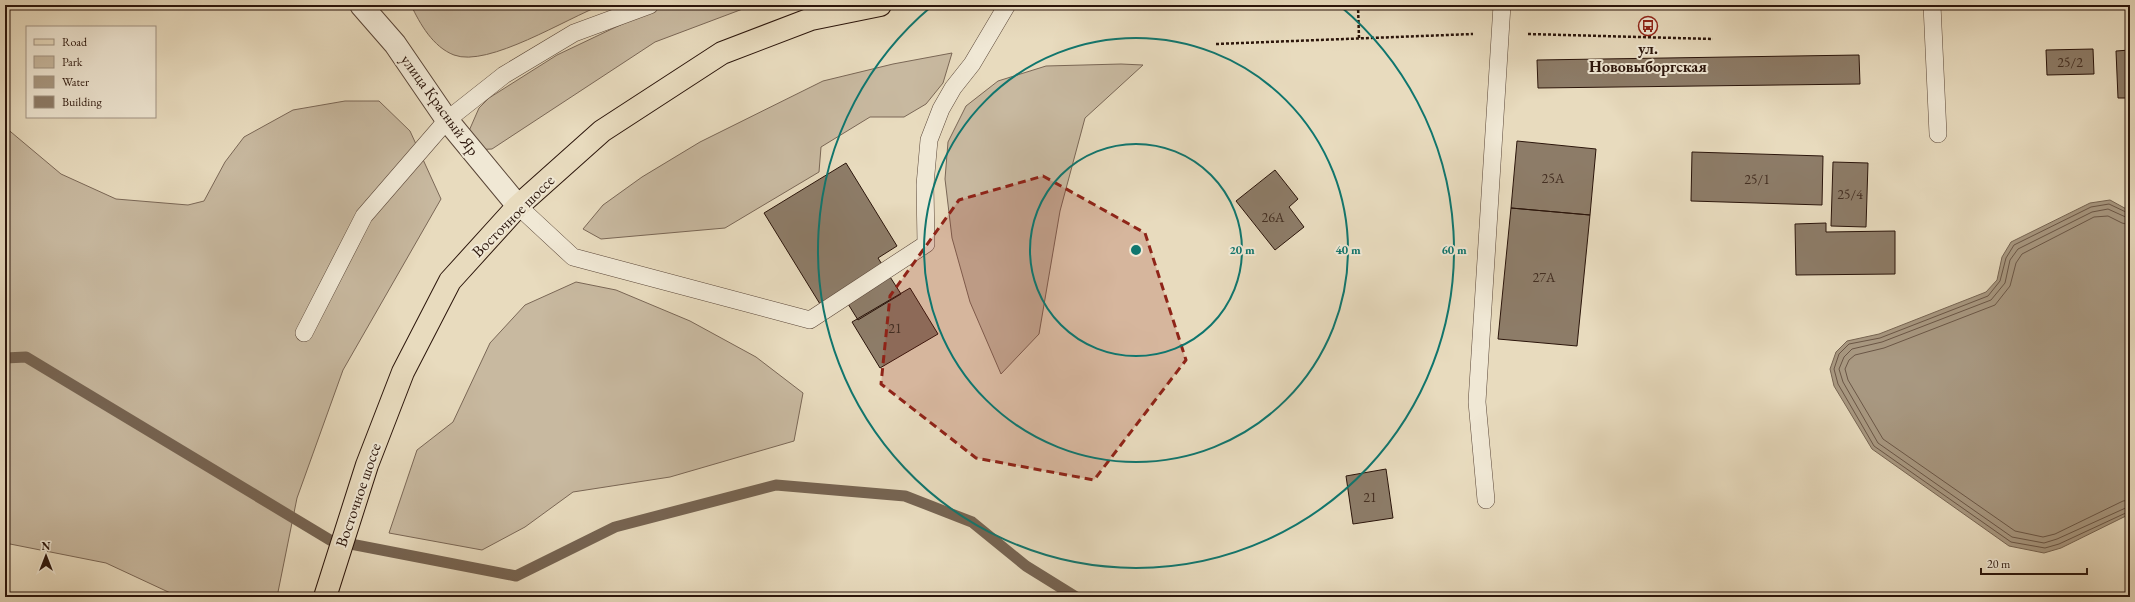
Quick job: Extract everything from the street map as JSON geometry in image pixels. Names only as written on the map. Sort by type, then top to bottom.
[{"type":"main road","name":"Восточное шоссе","points":[[324,597],[367,465],[403,372],[450,281],[518,206],[602,131],[722,53],[808,12],[880,5]]},
{"type":"street","name":"улица Красный Яр","points":[[361,5],[395,44],[447,120],[518,206]]},
{"type":"lane","points":[[304,333],[364,216],[447,120],[504,75],[574,33],[650,5]]},
{"type":"lane","points":[[518,206],[573,256],[810,320],[926,244],[925,185],[929,140],[941,109],[953,88],[972,64],[1007,5]]},
{"type":"lane","points":[[1486,500],[1477,402],[1499,33],[1502,5]]},
{"type":"lane","points":[[1932,5],[1938,134]]},
{"type":"path","points":[[1358,5],[1359,38]]},
{"type":"path","points":[[1216,44],[1499,33],[1713,39]]},
{"type":"highlighted area","points":[[1043,176],[1145,233],[1186,360],[1094,480],[976,458],[881,384],[890,296],[959,200]]},
{"type":"green space","points":[[411,5],[602,5],[528,40],[487,54],[469,57],[454,55],[446,51],[434,41],[423,27]]},
{"type":"green space","points":[[669,5],[749,5],[748,7],[655,42],[492,149],[471,150],[465,140],[479,108],[489,98],[557,55],[637,17]]},
{"type":"green space","points":[[952,53],[943,83],[926,104],[904,117],[870,117],[821,147],[819,172],[725,228],[601,239],[583,229],[603,205],[642,177],[700,142],[823,81],[893,64]]},
{"type":"green space","points":[[1121,64],[1143,65],[1085,118],[1060,211],[1039,334],[1001,374],[970,302],[952,238],[945,179],[948,142],[966,106],[998,81],[1046,66]]},
{"type":"green space","points":[[345,101],[379,101],[410,131],[441,199],[343,370],[297,498],[277,597],[179,597],[106,563],[5,543],[5,127],[61,174],[116,199],[188,205],[204,201],[225,162],[244,137],[293,110]]},
{"type":"green space","points":[[576,282],[616,290],[690,321],[756,357],[803,393],[794,441],[670,477],[573,492],[525,527],[482,550],[389,533],[417,450],[453,422],[490,343],[525,305]]},
{"type":"water","points":[[2110,200],[2130,211],[2130,514],[2061,548],[2044,553],[2009,546],[1872,449],[1834,386],[1830,369],[1836,352],[1847,341],[1879,334],[1986,292],[1997,280],[2002,257],[2011,242],[2090,203]]},
{"type":"building","points":[[2093,49],[2094,74],[2047,75],[2046,50]]},
{"type":"building","points":[[2130,50],[2130,98],[2118,98],[2116,51]]},
{"type":"building","points":[[1859,55],[1860,84],[1538,88],[1537,60]]},
{"type":"building","points":[[1517,141],[1596,149],[1590,215],[1511,208]]},
{"type":"building","points":[[1692,152],[1823,156],[1822,205],[1691,201]]},
{"type":"building","points":[[1833,162],[1868,163],[1866,227],[1831,226]]},
{"type":"building","points":[[846,163],[897,246],[878,258],[901,294],[858,320],[840,291],[820,304],[764,213]]},
{"type":"building","points":[[1275,170],[1298,199],[1289,207],[1304,227],[1275,250],[1236,201]]},
{"type":"building","points":[[1511,208],[1590,215],[1577,346],[1498,339]]},
{"type":"building","points":[[1826,223],[1826,232],[1895,231],[1895,274],[1796,275],[1795,224]]},
{"type":"building","points":[[910,288],[938,334],[880,368],[852,322]]},
{"type":"building","points":[[1386,469],[1393,518],[1353,524],[1346,476]]},
{"type":"waterway","points":[[5,358],[26,357],[330,540],[516,576],[615,527],[776,485],[905,496],[972,522],[1026,566],[1076,597]]},
{"type":"place","name":"ул. Нововыборгская","points":[[1648,26]]}]
